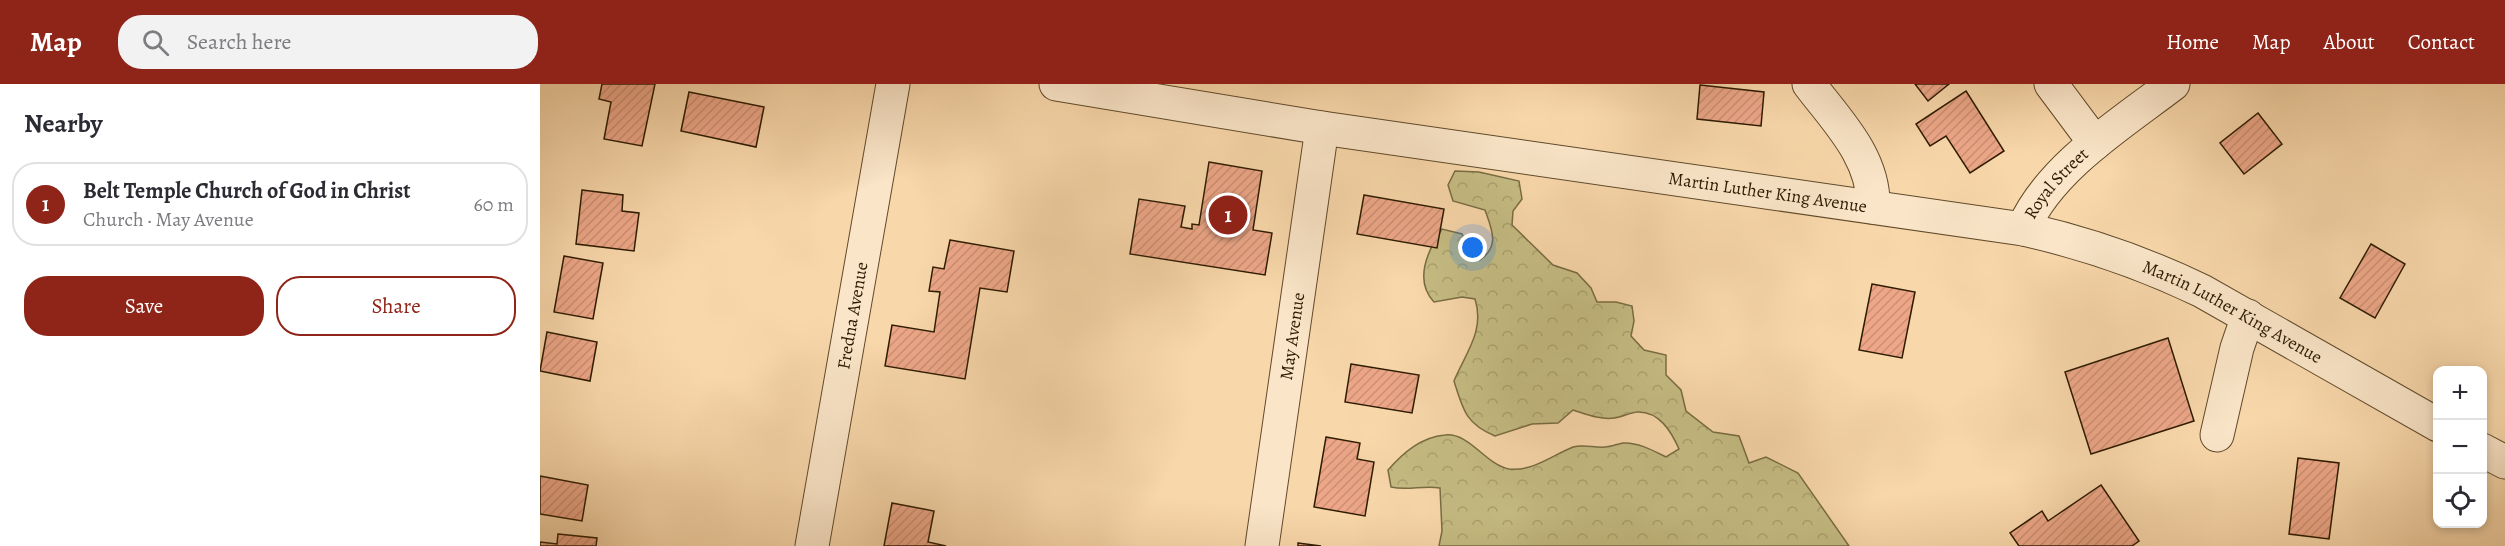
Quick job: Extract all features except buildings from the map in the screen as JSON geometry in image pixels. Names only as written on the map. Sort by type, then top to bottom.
[{"type":"street","name":"Fredna Avenue","points":[[812,546],[892,84]]},
{"type":"street","name":"Martin Luther King Avenue","points":[[1056,84],[1322,128],[2023,229],[2066,238],[2162,272],[2248,316],[2433,422]]},
{"type":"street","points":[[1809,84],[1863,158],[1871,176],[1873,207]]},
{"type":"street","points":[[2051,84],[2095,143]]},
{"type":"street","name":"Royal Street","points":[[2023,229],[2038,202],[2095,143],[2173,84]]},
{"type":"street","name":"May Avenue","points":[[1262,546],[1322,128]]},
{"type":"street","points":[[2217,435],[2237,348],[2248,316]]},
{"type":"street","points":[[2487,453],[2505,462]]},
{"type":"green space","points":[[1455,171],[1479,172],[1519,181],[1522,199],[1513,211],[1512,225],[1553,265],[1577,273],[1591,288],[1597,302],[1616,302],[1632,306],[1634,321],[1631,336],[1644,350],[1666,355],[1666,375],[1681,390],[1686,411],[1713,432],[1739,436],[1749,463],[1766,457],[1798,473],[1849,546],[1439,546],[1442,531],[1440,488],[1391,487],[1388,470],[1420,442],[1436,436],[1454,435],[1470,443],[1493,462],[1509,469],[1526,468],[1577,446],[1607,447],[1629,443],[1646,447],[1666,457],[1679,449],[1663,423],[1645,413],[1637,412],[1604,418],[1573,410],[1558,423],[1532,424],[1495,436],[1478,426],[1467,415],[1454,381],[1476,331],[1478,321],[1475,299],[1462,297],[1434,302],[1424,284],[1425,265],[1442,229],[1462,234],[1470,251],[1480,260],[1486,255],[1492,243],[1492,231],[1485,210],[1453,201],[1448,185]]},
{"type":"place","name":"Belt Temple Church of God in Christ","points":[[1228,215]]}]
